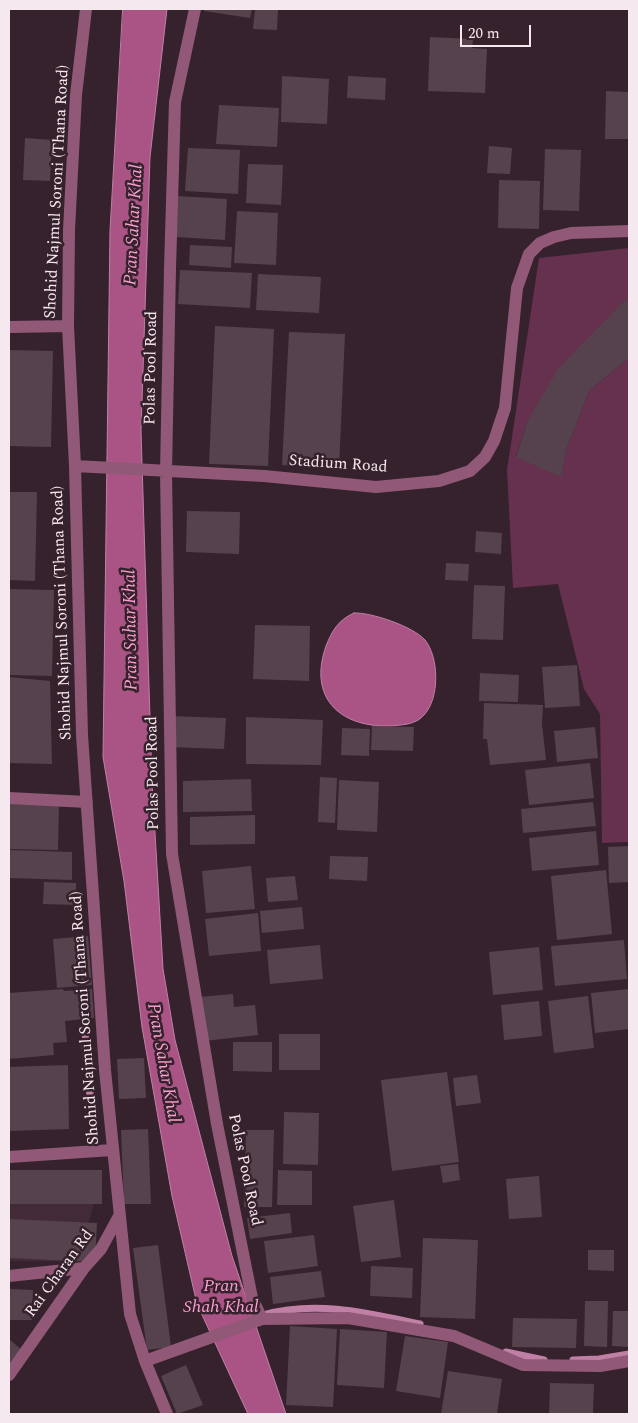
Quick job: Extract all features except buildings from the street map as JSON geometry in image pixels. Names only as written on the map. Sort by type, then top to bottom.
[{"type":"street","name":"Shohid Najmul Soroni (Thana Road)","points":[[86,9],[76,95],[69,230],[68,326],[75,466],[82,735],[112,1150],[130,1314],[145,1361],[168,1414]]},
{"type":"street","name":"Polas Pool Road","points":[[195,9],[175,102],[166,472],[172,854],[217,1124],[252,1298],[262,1320]]},
{"type":"street","name":"Stadium Road","points":[[75,466],[264,476],[376,487],[440,481],[470,471],[485,457],[494,440],[505,408],[516,288],[529,254],[540,243],[571,233],[629,231]]},
{"type":"street","points":[[9,327],[68,326]]},
{"type":"street","points":[[9,798],[88,802]]},
{"type":"street","points":[[9,1157],[112,1150]]},
{"type":"street","name":"Rai Charan Rd","points":[[9,1375],[84,1268],[101,1250],[118,1216]]},
{"type":"street","points":[[9,1276],[84,1268]]},
{"type":"street","points":[[145,1361],[262,1320],[348,1318],[454,1336],[523,1365],[600,1366],[629,1361]]},
{"type":"shaded area","points":[[629,248],[629,299],[625,300],[527,422],[516,456],[561,476],[567,448],[589,391],[629,358],[629,842],[602,843],[600,714],[584,689],[558,584],[513,588],[507,470],[539,258]]},
{"type":"shaded area","points":[[102,1170],[79,1261],[9,1261],[9,1187]]},
{"type":"water","name":"Pran Shah Khal","points":[[123,9],[167,9],[150,157],[141,431],[152,782],[163,969],[175,1040],[232,1256],[286,1414],[248,1414],[197,1304],[172,1196],[142,1027],[124,881],[103,757],[110,231]]},
{"type":"water","points":[[354,613],[371,615],[402,625],[419,635],[430,647],[435,667],[435,688],[429,708],[417,721],[389,726],[371,725],[356,721],[342,715],[332,706],[325,694],[321,680],[321,664],[326,646],[336,626]]},
{"type":"waterway","points":[[85,1032],[94,1135],[85,1046]]},
{"type":"waterway","points":[[263,1315],[283,1311],[322,1308],[361,1312],[420,1324]]},
{"type":"waterway","points":[[506,1352],[544,1360]]},
{"type":"waterway","points":[[573,1360],[599,1359],[629,1354]]},
{"type":"water label","name":"Pran Sahar Khal","points":[[135,225]]},
{"type":"water label","name":"Pran Sahar Khal","points":[[132,630]]},
{"type":"water label","name":"Pran Sahar Khal","points":[[162,1063]]}]
